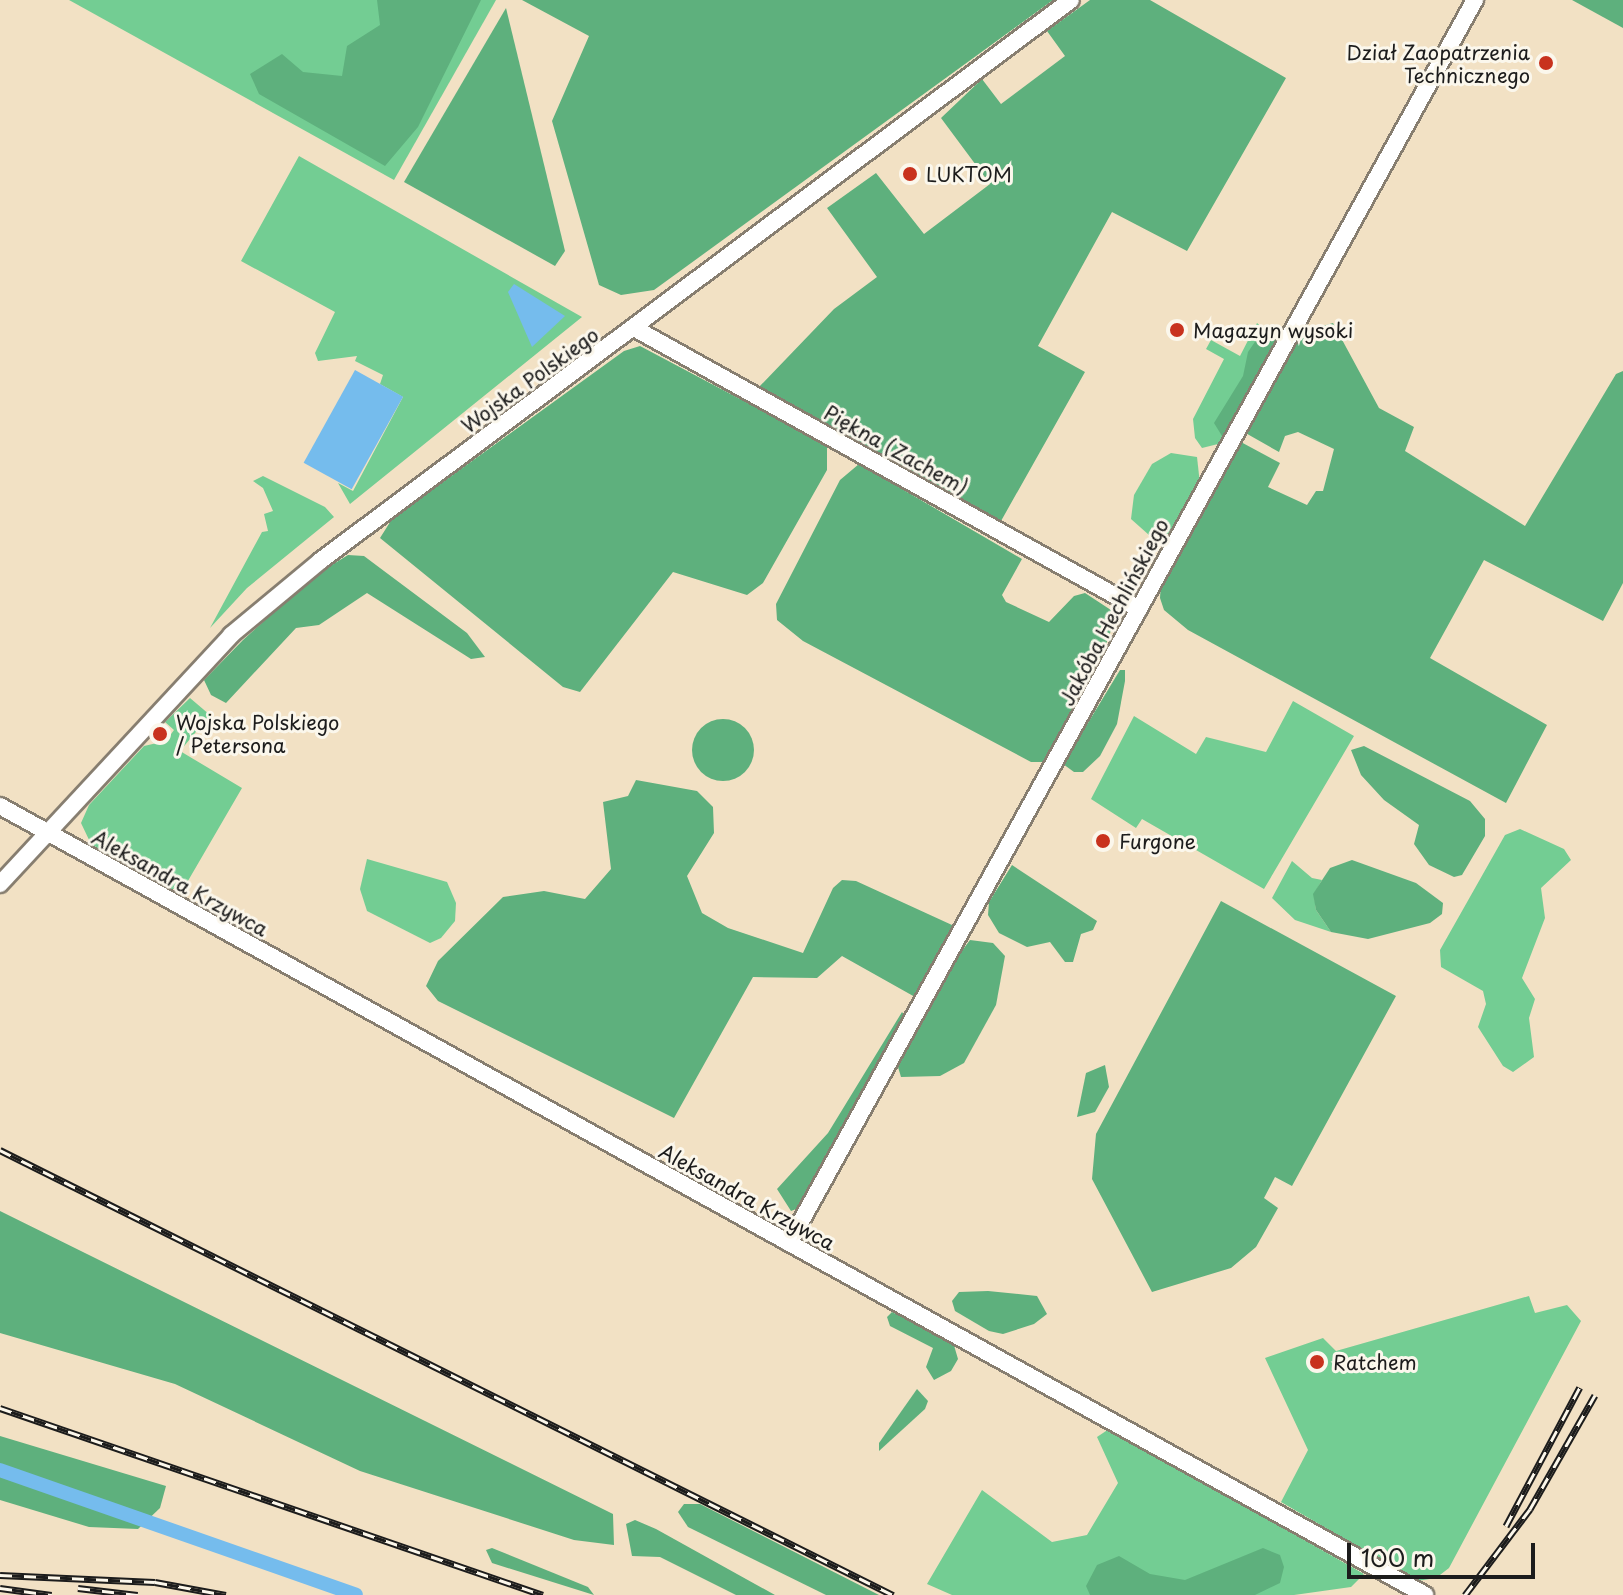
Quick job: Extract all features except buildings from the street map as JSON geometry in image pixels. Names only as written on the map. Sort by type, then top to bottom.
[{"type":"street","name":"Wojska Polskiego","points":[[0,884],[231,635],[320,561],[1071,0]]},
{"type":"street","name":"Jakóba Hechlińskiego","points":[[789,1243],[1475,0]]},
{"type":"street","name":"Piękna (Zachem)","points":[[634,328],[1139,609]]},
{"type":"street","name":"Aleksandra Krzywca","points":[[0,806],[1425,1595]]},
{"type":"green space","points":[[69,0],[496,0],[394,180]]},
{"type":"green space","points":[[377,0],[481,0],[418,127],[385,166],[259,94],[250,74],[282,54],[303,72],[342,76],[347,46],[380,25]]},
{"type":"green space","points":[[522,0],[1053,0],[654,290],[621,295],[599,285],[552,121],[589,36]]},
{"type":"green space","points":[[1090,0],[1150,0],[1286,78],[1187,251],[1112,212],[1038,346],[1085,372],[1001,521],[759,387],[834,309],[877,277],[827,208],[876,173],[924,234],[990,184],[941,118],[982,79],[1001,104],[1065,56],[1047,31]]},
{"type":"green space","points":[[1572,0],[1623,0],[1623,28]]},
{"type":"green space","points":[[506,8],[565,251],[555,266],[404,182]]},
{"type":"green space","points":[[299,156],[582,317],[350,504],[338,483],[353,491],[403,397],[380,384],[383,375],[355,361],[357,356],[318,361],[315,353],[335,312],[241,261]]},
{"type":"green space","points":[[1257,323],[1277,340],[1222,443],[1202,448],[1195,438],[1193,419],[1224,359],[1206,349],[1211,340],[1240,356]]},
{"type":"green space","points":[[1333,323],[1379,408],[1414,427],[1405,451],[1525,526],[1616,374],[1623,371],[1623,583],[1603,621],[1484,560],[1430,658],[1547,725],[1506,803],[1188,630],[1164,610],[1160,598],[1161,582],[1239,441],[1280,463],[1268,487],[1307,505],[1316,491],[1323,491],[1334,449],[1298,432],[1285,436],[1279,452],[1242,431],[1296,334]]},
{"type":"green space","points":[[1263,330],[1278,340],[1276,350],[1227,438],[1222,436],[1214,423],[1243,376],[1248,352]]},
{"type":"green space","points":[[640,346],[827,445],[827,470],[763,583],[747,595],[673,572],[580,692],[563,687],[380,538],[392,519],[624,351]]},
{"type":"green space","points":[[1171,453],[1197,457],[1200,484],[1169,534],[1149,535],[1131,519],[1134,495],[1152,464]]},
{"type":"green space","points":[[859,464],[1022,559],[1002,595],[1006,602],[1049,622],[1074,596],[1085,593],[1117,614],[1102,655],[1045,762],[1031,762],[803,641],[777,620],[776,604],[840,480]]},
{"type":"green space","points":[[263,476],[325,507],[334,517],[247,588],[210,628],[262,532],[268,531],[264,514],[273,511],[263,488],[253,481]]},
{"type":"green space","points":[[348,555],[364,556],[467,633],[485,657],[471,659],[367,593],[319,625],[296,628],[226,703],[211,695],[204,680],[243,640],[314,576]]},
{"type":"green space","points":[[1120,670],[1125,670],[1125,681],[1117,724],[1100,756],[1083,772],[1074,772],[1063,764]]},
{"type":"green space","points":[[190,698],[210,715],[180,751],[242,788],[185,886],[169,890],[91,844],[81,823],[89,805],[144,746],[166,741],[174,730],[165,722]]},
{"type":"green space","points":[[1293,701],[1354,736],[1264,889],[1142,819],[1136,828],[1091,799],[1134,716],[1196,754],[1206,737],[1266,752]]},
{"type":"green space","points":[[723,719],[745,728],[754,750],[745,772],[723,781],[701,772],[692,750],[701,728]]},
{"type":"green space","points":[[1364,746],[1470,801],[1485,819],[1485,836],[1462,875],[1454,877],[1429,865],[1414,844],[1419,825],[1384,800],[1361,775],[1351,750]]},
{"type":"green space","points":[[636,780],[697,791],[713,807],[714,833],[687,876],[702,913],[728,928],[803,953],[833,888],[842,880],[856,881],[952,925],[955,935],[925,993],[915,997],[842,956],[817,978],[753,977],[674,1118],[438,1001],[426,986],[438,961],[503,897],[544,891],[585,899],[611,869],[603,802],[628,796]]},
{"type":"green space","points":[[1520,829],[1564,849],[1571,860],[1541,888],[1545,918],[1522,978],[1535,999],[1529,1018],[1534,1057],[1513,1072],[1503,1066],[1478,1027],[1486,1004],[1483,991],[1441,967],[1440,950],[1505,835]]},
{"type":"green space","points":[[367,859],[447,882],[456,903],[455,921],[441,938],[430,943],[367,911],[360,889]]},
{"type":"green space","points":[[1352,860],[1416,883],[1443,903],[1442,914],[1430,923],[1368,939],[1331,932],[1316,910],[1313,894],[1330,868]]},
{"type":"green space","points":[[1292,861],[1312,878],[1322,880],[1314,894],[1316,910],[1331,932],[1295,920],[1272,898]]},
{"type":"green space","points":[[1012,865],[1097,921],[1093,930],[1081,934],[1073,962],[1065,962],[1050,942],[1027,947],[999,933],[988,915],[989,902]]},
{"type":"green space","points":[[1221,901],[1396,996],[1292,1186],[1275,1177],[1264,1198],[1278,1208],[1256,1247],[1231,1268],[1152,1292],[1092,1179],[1096,1134]]},
{"type":"green space","points":[[970,940],[993,943],[1005,956],[996,1005],[964,1063],[940,1076],[901,1077],[898,1067],[952,964]]},
{"type":"green space","points":[[902,1012],[907,1019],[804,1206],[791,1211],[777,1189],[828,1133]]},
{"type":"green space","points":[[1105,1065],[1109,1087],[1095,1112],[1077,1117],[1086,1073]]},
{"type":"green space","points":[[0,1211],[613,1514],[614,1545],[574,1540],[360,1471],[175,1384],[0,1333]]},
{"type":"green space","points":[[988,1291],[1037,1296],[1047,1314],[1034,1324],[1003,1334],[989,1331],[955,1311],[952,1301],[959,1292]]},
{"type":"green space","points":[[1529,1296],[1535,1313],[1567,1305],[1581,1321],[1449,1568],[1436,1578],[1417,1581],[1281,1502],[1308,1450],[1265,1358],[1323,1338],[1336,1351]]},
{"type":"green space","points":[[892,1312],[953,1342],[958,1359],[951,1371],[934,1380],[926,1367],[933,1348],[890,1326],[887,1317]]},
{"type":"green space","points":[[917,1389],[928,1401],[925,1409],[879,1451],[879,1443]]},
{"type":"green space","points":[[1109,1429],[1364,1574],[1351,1587],[1294,1595],[952,1595],[927,1584],[982,1490],[1052,1542],[1087,1535],[1118,1483],[1097,1437]]},
{"type":"green space","points":[[0,1436],[166,1486],[160,1508],[138,1529],[89,1527],[0,1500]]},
{"type":"green space","points":[[684,1504],[700,1504],[879,1595],[826,1595],[688,1527],[678,1512]]},
{"type":"green space","points":[[635,1520],[775,1595],[736,1595],[660,1557],[632,1556],[626,1524]]},
{"type":"green space","points":[[492,1548],[588,1587],[594,1595],[492,1563],[486,1550]]},
{"type":"green space","points":[[1263,1548],[1280,1555],[1284,1567],[1280,1583],[1255,1595],[1090,1595],[1086,1586],[1097,1565],[1119,1556],[1150,1574],[1185,1580]]},
{"type":"water","points":[[514,284],[565,316],[532,347],[508,292]]},
{"type":"water","points":[[355,370],[403,397],[352,489],[304,463]]},
{"type":"waterway","points":[[0,1470],[356,1595]]},
{"type":"railway","points":[[0,1150],[893,1595]]},
{"type":"railway","points":[[1506,1526],[1580,1387]]},
{"type":"railway","points":[[1465,1595],[1530,1509],[1595,1395]]},
{"type":"railway","points":[[0,1408],[543,1595]]},
{"type":"railway","points":[[0,1575],[155,1582],[226,1595]]},
{"type":"railway","points":[[0,1588],[52,1595]]},
{"type":"railway","points":[[78,1588],[138,1595]]},
{"type":"place","name":"Dział Zaopatrzenia Technicznego","points":[[1546,63]]},
{"type":"place","name":"LUKTOM","points":[[910,174]]},
{"type":"place","name":"Magazyn wysoki","points":[[1177,330]]},
{"type":"place","name":"Wojska Polskiego / Petersona","points":[[160,734]]},
{"type":"place","name":"Furgone","points":[[1103,841]]},
{"type":"place","name":"Ratchem","points":[[1317,1362]]}]
